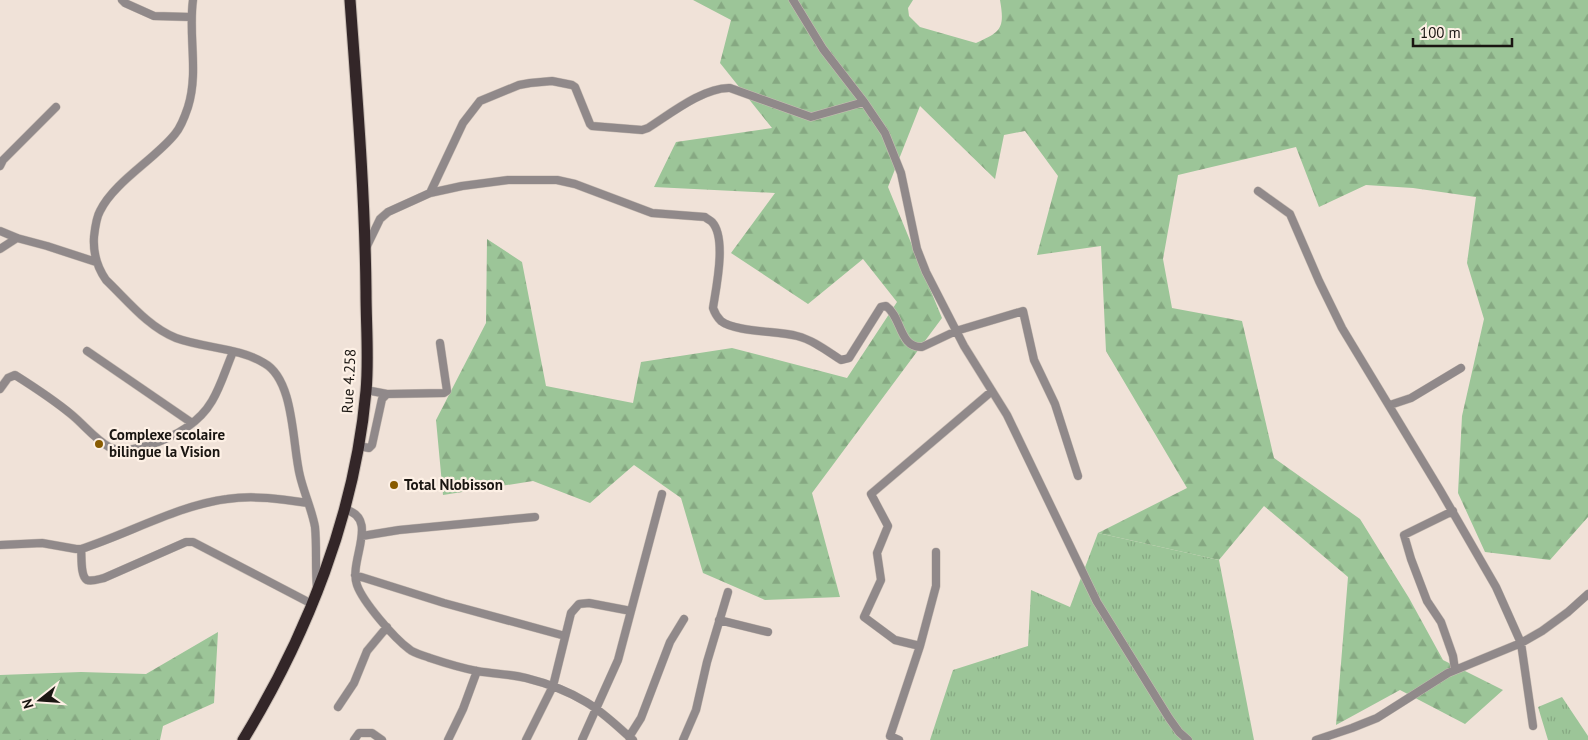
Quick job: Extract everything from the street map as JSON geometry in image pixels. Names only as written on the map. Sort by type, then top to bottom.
[{"type":"highway","name":"Rue 4.258","points":[[243,740],[283,670],[317,592],[344,509],[359,446],[366,390],[366,250],[360,118],[350,0]]},
{"type":"street","points":[[122,0],[154,16],[191,16]]},
{"type":"street","points":[[193,0],[191,16],[192,89],[188,107],[174,134],[110,195],[100,211],[95,228],[96,262],[106,280],[159,328],[177,338],[262,361],[274,370],[288,401],[298,466],[315,528],[317,592]]},
{"type":"street","points":[[793,0],[823,49],[864,102],[889,142],[906,190],[917,249],[926,272],[956,331],[1006,414],[1097,602],[1169,718],[1179,732],[1188,740]]},
{"type":"street","points":[[430,193],[463,123],[480,100],[519,85],[552,81],[572,85],[575,87],[592,126],[642,130],[707,93],[723,88],[730,88],[812,117],[864,102]]},
{"type":"street","points":[[0,166],[3,160],[56,106]]},
{"type":"street","points":[[366,250],[380,219],[388,212],[430,193],[462,186],[508,180],[557,180],[575,184],[652,213],[705,217],[712,222],[719,237],[719,261],[713,308],[716,316],[723,322],[741,328],[798,336],[819,345],[841,360],[850,358],[881,307],[886,306],[893,312],[904,337],[910,346],[916,348],[956,331],[1023,311],[1034,360],[1055,404],[1078,476]]},
{"type":"street","points":[[1258,191],[1290,214],[1342,328],[1390,405],[1496,587],[1521,642],[1533,726]]},
{"type":"street","points":[[0,231],[16,238],[96,262]]},
{"type":"street","points":[[0,248],[16,238]]},
{"type":"street","points":[[366,390],[387,394],[444,393],[447,391],[440,343]]},
{"type":"street","points":[[87,351],[192,423]]},
{"type":"street","points":[[0,389],[8,378],[15,375],[71,414],[102,442],[118,450],[136,449],[182,431],[205,411],[213,400],[233,352]]},
{"type":"street","points":[[1390,405],[1411,398],[1461,368]]},
{"type":"street","points":[[920,646],[895,640],[864,617],[881,580],[877,553],[888,526],[871,494],[992,391]]},
{"type":"street","points":[[359,446],[370,448],[372,445],[382,399],[387,394]]},
{"type":"street","points":[[582,740],[618,660],[662,494]]},
{"type":"street","points":[[0,545],[42,543],[81,549],[197,505],[227,498],[264,497],[308,503]]},
{"type":"street","points":[[344,509],[353,511],[360,519],[363,531],[355,576],[356,584],[363,598],[387,627],[409,649],[444,663],[477,671],[515,676],[552,686],[585,701],[631,738],[642,718],[670,642],[684,619]]},
{"type":"street","points":[[1453,511],[1404,535],[1427,601],[1441,622],[1453,656],[1455,670]]},
{"type":"street","points":[[362,536],[399,530],[535,517]]},
{"type":"street","points":[[81,549],[83,574],[90,581],[104,578],[186,542],[193,542],[312,604]]},
{"type":"street","points":[[899,740],[890,738],[920,646],[936,586],[936,552]]},
{"type":"street","points":[[355,576],[444,603],[565,636]]},
{"type":"street","points":[[683,740],[696,710],[707,662],[728,592]]},
{"type":"street","points":[[1316,740],[1376,718],[1455,670],[1521,642],[1555,621],[1588,594]]},
{"type":"street","points":[[526,740],[552,686],[571,613],[579,604],[589,603],[631,611]]},
{"type":"street","points":[[719,620],[768,632]]},
{"type":"street","points":[[338,707],[354,683],[367,651],[387,627]]},
{"type":"street","points":[[448,740],[463,709],[477,671]]},
{"type":"street","points":[[354,740],[360,733],[368,732],[382,740]]},
{"type":"green space","points":[[693,0],[913,0],[908,8],[909,16],[920,27],[976,43],[991,36],[999,28],[1002,17],[1000,0],[1588,0],[1588,517],[1550,560],[1485,552],[1458,493],[1462,416],[1484,319],[1467,263],[1476,197],[1413,188],[1366,185],[1319,207],[1296,147],[1178,175],[1163,259],[1172,308],[1242,321],[1274,458],[1360,519],[1409,598],[1443,660],[1503,690],[1465,724],[1400,690],[1336,725],[1348,577],[1264,506],[1219,560],[1098,533],[1187,488],[1106,351],[1101,246],[1037,255],[1058,176],[1025,131],[1004,135],[995,179],[920,106],[888,187],[942,318],[812,493],[840,597],[765,600],[703,573],[681,498],[634,465],[590,503],[533,481],[443,495],[436,420],[486,323],[487,239],[522,262],[546,386],[633,403],[641,362],[732,348],[847,378],[897,302],[863,259],[808,304],[731,253],[775,193],[654,187],[676,142],[772,128],[720,63],[731,20]]},
{"type":"green space","points":[[1098,533],[1219,560],[1254,740],[930,740],[953,670],[1028,646],[1031,590],[1070,607]]},
{"type":"green space","points":[[218,632],[214,703],[163,726],[160,740],[0,740],[0,675],[81,672],[146,674]]},
{"type":"green space","points":[[1562,697],[1588,736],[1588,740],[1548,740],[1538,707]]},
{"type":"place","name":"Complexe scolaire bilingue la Vision","points":[[99,444]]},
{"type":"place","name":"Total Nlobisson","points":[[394,485]]}]
